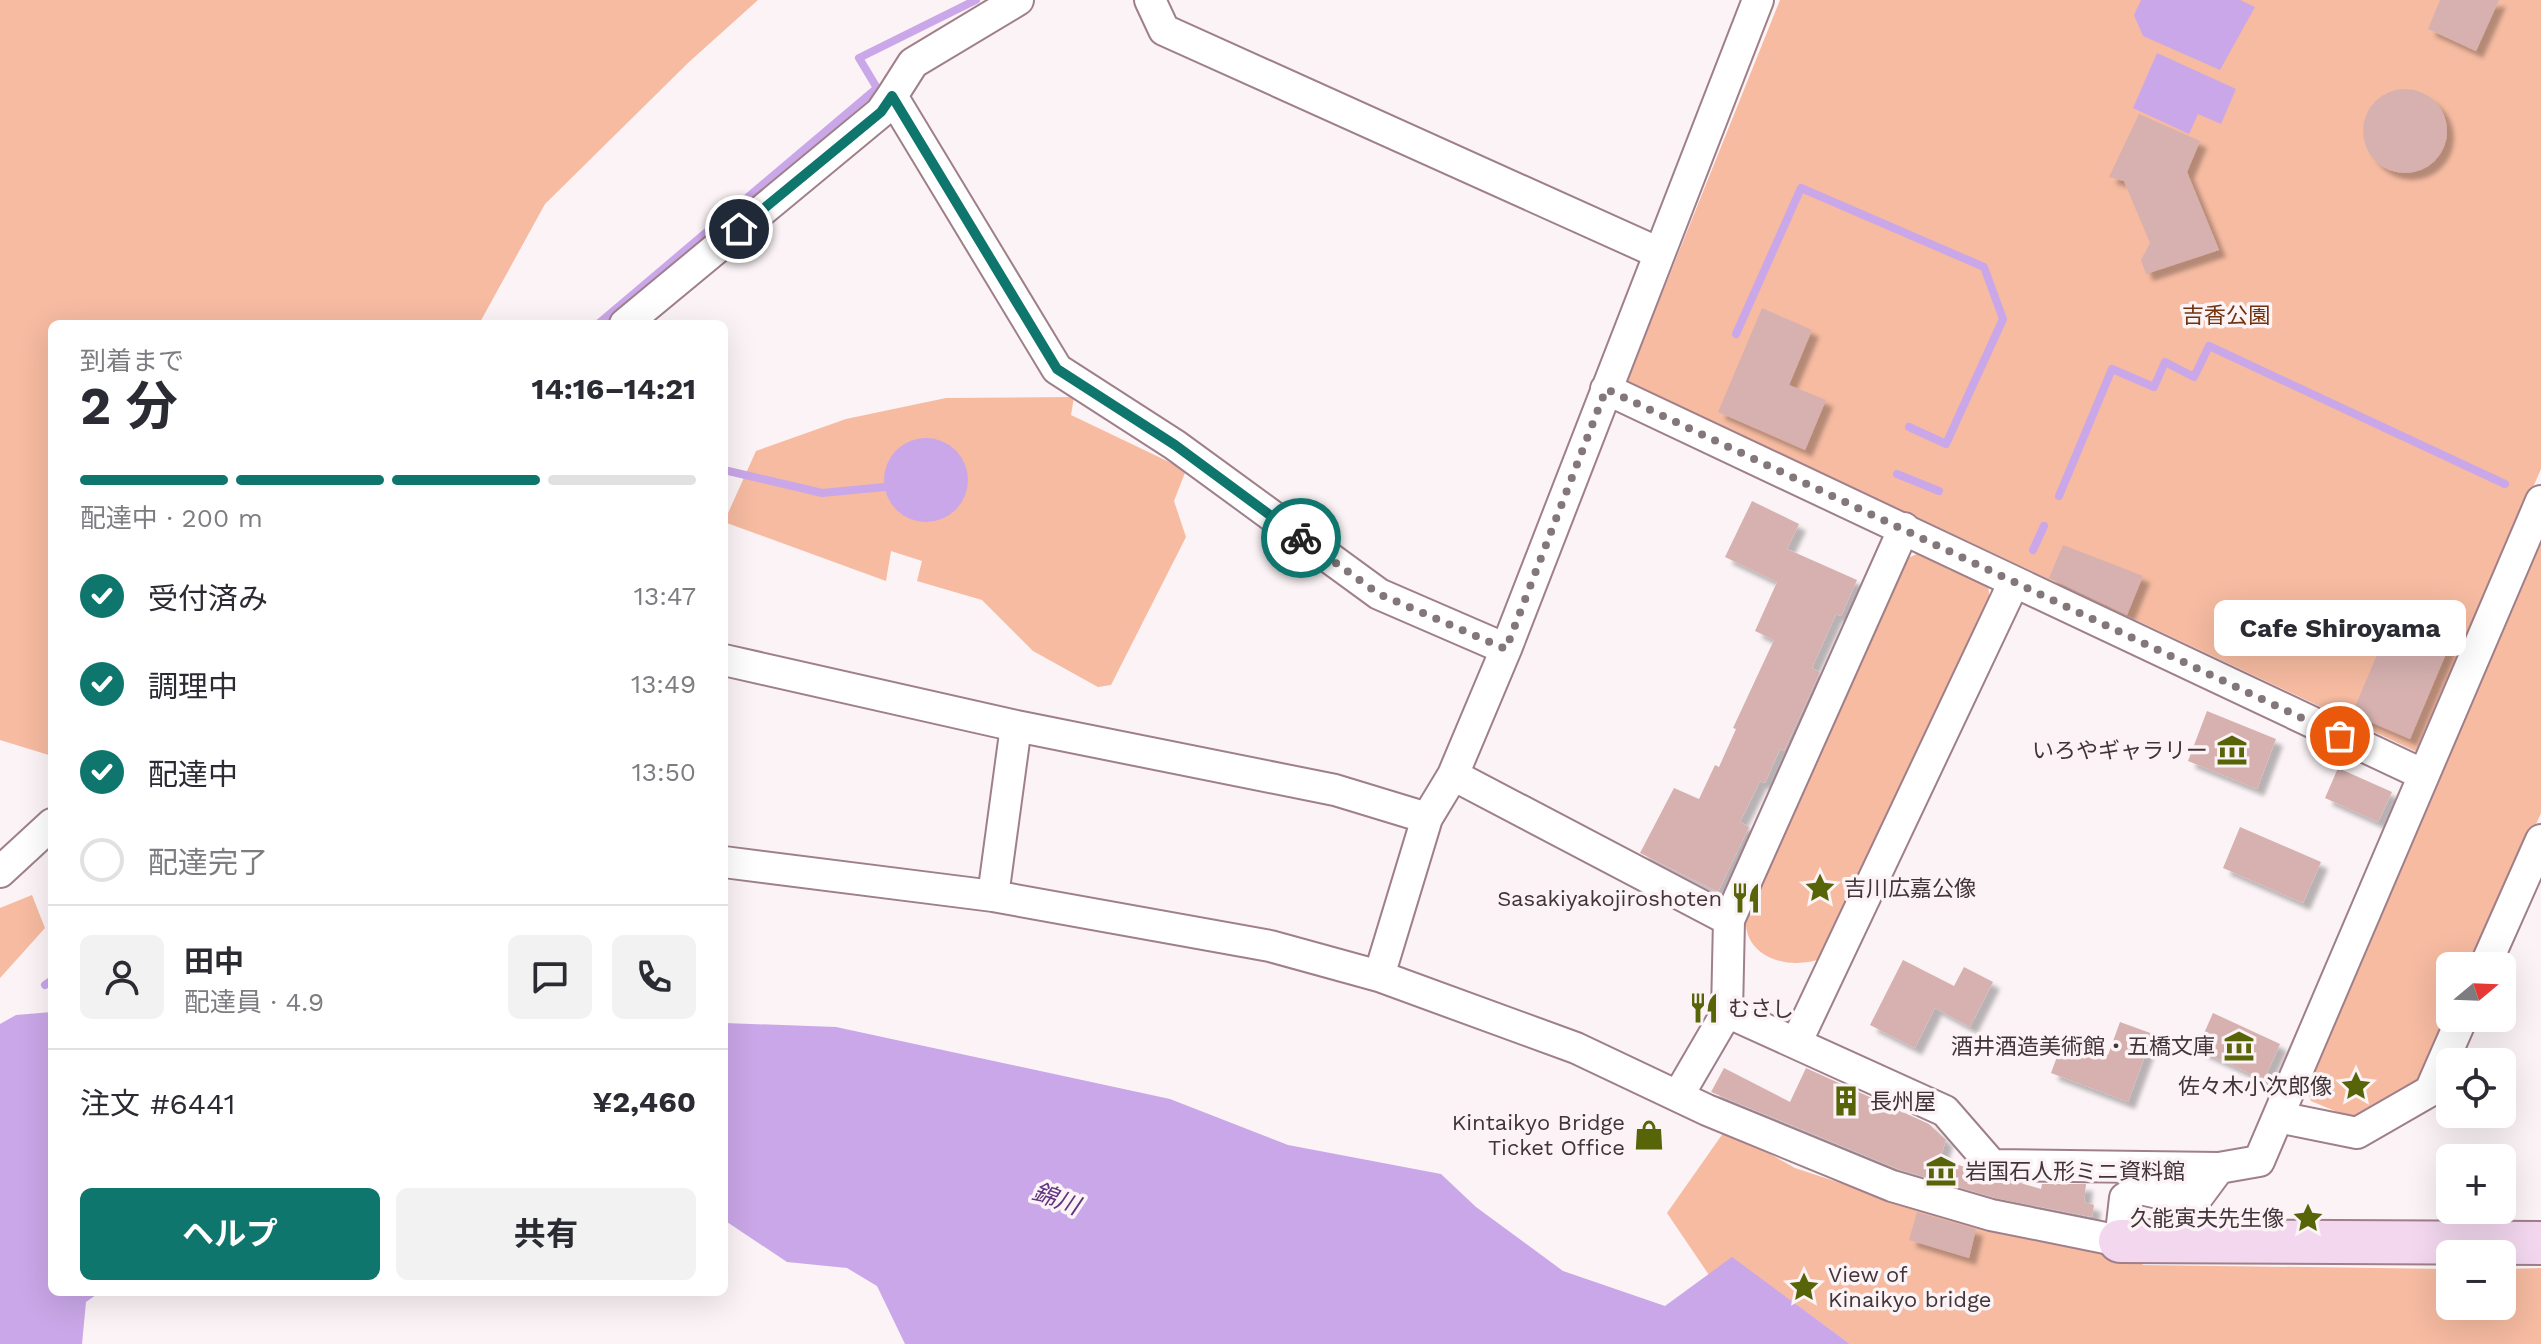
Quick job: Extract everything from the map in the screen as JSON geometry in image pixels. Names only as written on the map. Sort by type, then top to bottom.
[{"type":"street","points":[[630,320],[881,112],[913,63],[1018,0]]},
{"type":"street","points":[[1150,0],[1164,30],[1659,253]]},
{"type":"street","points":[[1379,976],[1427,818],[1453,775],[1506,649],[1758,0]]},
{"type":"street","points":[[892,96],[1057,369],[1175,445],[1379,594],[1506,649]]},
{"type":"street","points":[[1606,389],[2422,774]]},
{"type":"street","points":[[1727,1012],[1797,1041],[1945,1111],[1992,1165],[2219,1168],[2259,1161],[2541,501]]},
{"type":"street","points":[[1678,1096],[1727,1012],[1729,920],[1904,528]]},
{"type":"street","points":[[1797,1041],[2014,582]]},
{"type":"street","points":[[728,661],[1016,726],[1335,790],[1427,818]]},
{"type":"street","points":[[993,896],[1016,726]]},
{"type":"street","points":[[1453,775],[1729,920]]},
{"type":"street","points":[[0,872],[48,828]]},
{"type":"street","points":[[2491,952],[2541,840]]},
{"type":"street","points":[[728,863],[993,896],[1270,946],[1379,976],[1576,1048],[1678,1096],[1892,1186],[1991,1215],[2120,1241],[2541,1243]]},
{"type":"street","points":[[2278,1117],[2357,1133],[2430,1091],[2456,1032]]},
{"type":"street","points":[[2120,1241],[2125,1198],[2140,1189],[2161,1191],[2182,1198],[2199,1195],[2219,1168]]},
{"type":"green space","points":[[0,0],[758,0],[689,62],[545,204],[481,320],[48,320],[48,755],[0,740]]},
{"type":"green space","name":"吉香公園","points":[[1780,0],[2541,0],[2541,469],[2417,752],[1627,381]]},
{"type":"green space","points":[[1074,397],[1071,415],[1186,470],[1174,501],[1186,537],[1111,685],[1098,687],[1033,651],[982,600],[917,581],[922,561],[891,551],[886,581],[728,523],[728,513],[756,451],[846,419],[946,398]]},
{"type":"green space","points":[[2541,543],[2541,813],[2478,952],[2436,952],[2436,1032],[2442,1032],[2417,1088],[2359,1121],[2311,1101],[2306,1087]]},
{"type":"green space","points":[[1921,552],[1988,585],[1990,602],[1823,958],[1795,963],[1780,961],[1757,949],[1750,938],[1746,925],[1747,909],[1906,559]]},
{"type":"green space","points":[[32,895],[45,928],[0,978],[0,908]]},
{"type":"green space","points":[[1726,1129],[1795,1168],[1895,1201],[2000,1234],[2137,1258],[2143,1265],[2436,1269],[2436,1320],[2516,1320],[2516,1269],[2541,1268],[2541,1344],[1850,1344],[1732,1258],[1709,1275],[1667,1213]]},
{"type":"water","points":[[2141,0],[2240,0],[2255,7],[2220,70],[2143,36],[2134,15]]},
{"type":"water","points":[[2157,53],[2236,89],[2221,124],[2198,114],[2189,134],[2133,108]]},
{"type":"water","points":[[926,438],[942,441],[956,450],[965,464],[968,480],[965,496],[956,510],[942,519],[926,522],[910,519],[896,510],[887,496],[884,480],[887,464],[896,450],[910,441]]},
{"type":"water","points":[[48,1012],[48,1296],[94,1296],[86,1302],[82,1344],[0,1344],[0,1024],[16,1015]]},
{"type":"water","name":"錦川","points":[[728,1023],[836,1027],[1170,1099],[1288,1145],[1441,1174],[1476,1207],[1563,1271],[1665,1306],[1732,1257],[1850,1344],[905,1344],[877,1286],[847,1268],[787,1262],[728,1223]]},
{"type":"building","points":[[2440,0],[2499,0],[2476,51],[2428,29]]},
{"type":"building","points":[[2405,89],[2421,92],[2435,101],[2444,115],[2447,131],[2444,147],[2435,161],[2421,170],[2405,173],[2389,170],[2375,161],[2366,147],[2363,131],[2366,115],[2375,101],[2389,92]]},
{"type":"building","points":[[2139,114],[2200,141],[2187,172],[2219,250],[2146,274],[2141,260],[2150,243],[2124,181],[2109,177]]},
{"type":"building","points":[[1762,308],[1812,330],[1789,385],[1826,400],[1805,450],[1718,412]]},
{"type":"building","points":[[1752,501],[1799,524],[1787,549],[1857,580],[1841,616],[1836,614],[1812,668],[1820,672],[1784,751],[1780,749],[1765,783],[1760,781],[1740,822],[1749,827],[1718,892],[1640,853],[1674,788],[1699,799],[1715,765],[1719,767],[1736,729],[1733,728],[1774,640],[1755,631],[1777,582],[1725,557]]},
{"type":"building","points":[[2063,545],[2143,576],[2127,615],[2049,578]]},
{"type":"building","points":[[2395,612],[2453,637],[2410,739],[2352,714]]},
{"type":"building","name":"いろやギャラリー","points":[[2207,711],[2276,739],[2257,789],[2188,761]]},
{"type":"building","points":[[2338,768],[2392,792],[2378,822],[2325,798]]},
{"type":"building","points":[[2240,827],[2321,862],[2303,903],[2223,868]]},
{"type":"building","points":[[1903,960],[1954,986],[1964,967],[1993,982],[1970,1027],[1935,1008],[1915,1048],[1870,1025]]},
{"type":"building","name":"酒井酒造美術館・五橋文庫","points":[[2213,1013],[2280,1044],[2264,1080],[2197,1049]]},
{"type":"building","points":[[2120,1022],[2153,1034],[2128,1102],[2051,1073],[2064,1038],[2108,1055]]},
{"type":"building","points":[[1724,1068],[1790,1102],[1806,1068],[1929,1124],[1946,1140],[1940,1159],[1971,1169],[1985,1182],[2021,1183],[2041,1189],[2042,1184],[2086,1184],[2084,1202],[2094,1205],[2092,1217],[1995,1198],[1898,1169],[1711,1092]]},
{"type":"building","points":[[1917,1212],[1976,1229],[1969,1258],[1909,1240]]},
{"type":"waterway","points":[[603,320],[877,88],[859,58],[976,0]]},
{"type":"waterway","points":[[1736,334],[1801,188],[1984,267],[2003,319],[1946,444],[1909,427]]},
{"type":"waterway","points":[[2059,496],[2112,369],[2154,387],[2165,362],[2194,377],[2209,346],[2505,484]]},
{"type":"waterway","points":[[728,471],[822,493],[885,487]]},
{"type":"waterway","points":[[1897,474],[1939,491]]},
{"type":"waterway","points":[[2033,550],[2044,526]]},
{"type":"way so far","points":[[1301,538],[1379,594],[1506,649],[1606,389],[2340,736]]},
{"type":"place","name":"Cafe Shiroyama","points":[[2340,736]]},
{"type":"place","name":"いろやギャラリー","points":[[2232,750]]},
{"type":"place","name":"吉川広嘉公像","points":[[1820,888]]},
{"type":"place","name":"Sasakiyakojiroshoten","points":[[1746,898]]},
{"type":"place","name":"むさし","points":[[1704,1008]]},
{"type":"place","name":"酒井酒造美術館・五橋文庫","points":[[2239,1046]]},
{"type":"place","name":"佐々木小次郎像","points":[[2356,1086]]},
{"type":"place","name":"長州屋","points":[[1846,1101]]},
{"type":"place","name":"Kintaikyo Bridge Ticket Office","points":[[1649,1135]]},
{"type":"place","name":"岩国石人形ミニ資料館","points":[[1941,1171]]},
{"type":"place","name":"久能寅夫先生像","points":[[2308,1218]]},
{"type":"place","name":"View of Kinaikyo bridge","points":[[1804,1287]]},
{"type":"route","points":[[739,229],[881,112],[892,96],[1057,369],[1175,445],[1301,538]]}]
